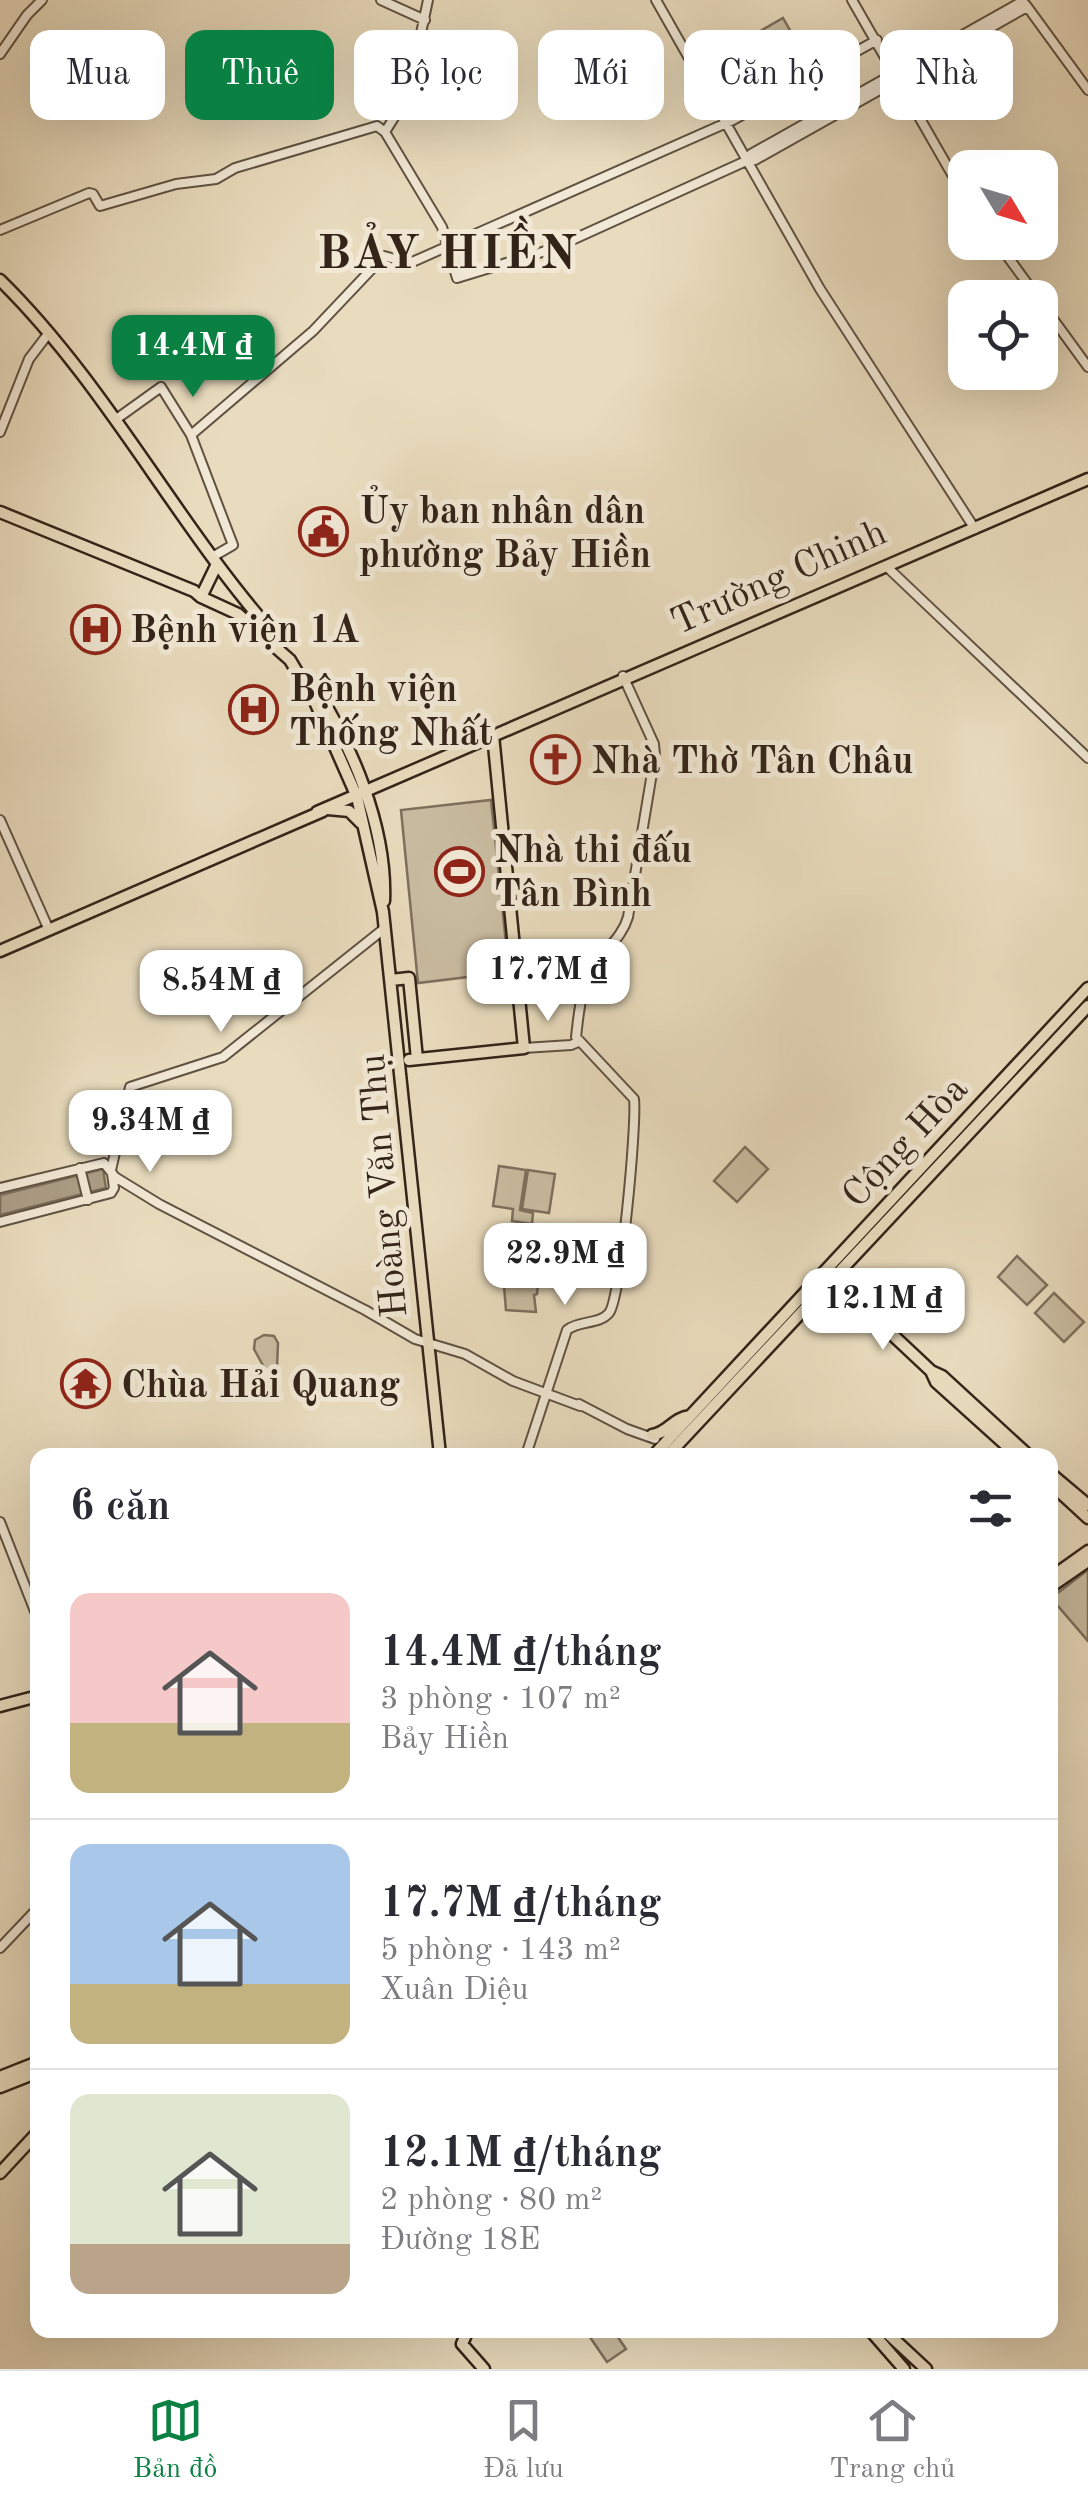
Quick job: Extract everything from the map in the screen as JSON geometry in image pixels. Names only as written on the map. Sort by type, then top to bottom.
[{"type":"main road","points":[[0,280],[48,334],[244,600],[304,670],[332,716],[346,748],[350,770],[341,791],[324,809]]},
{"type":"main road","name":"Trường Chinh","points":[[0,951],[1088,476]]},
{"type":"main road","points":[[0,515],[194,591],[234,613],[280,649],[300,675],[350,770],[369,779],[392,779]]},
{"type":"main road","points":[[201,598],[216,560]]},
{"type":"main road","points":[[234,613],[229,600],[244,600]]},
{"type":"main road","points":[[234,613],[244,600]]},
{"type":"main road","points":[[398,1036],[402,1051],[413,1060],[524,1048],[493,735]]},
{"type":"main road","points":[[472,744],[494,754]]},
{"type":"main road","name":"Hoàng Văn Thụ","points":[[350,770],[383,876],[383,912],[398,1036],[396,1050],[442,1448]]},
{"type":"main road","points":[[324,809],[349,811],[369,829],[376,798],[392,779]]},
{"type":"main road","name":"Hoàng Văn Thụ","points":[[391,980],[409,978],[413,1060],[403,1068],[430,1345]]},
{"type":"main road","name":"Cộng Hòa","points":[[662,1445],[736,1385],[829,1275],[1088,988]]},
{"type":"main road","name":"Cộng Hòa","points":[[723,1379],[740,1371],[1088,997]]},
{"type":"main road","name":"Cộng Hòa","points":[[662,1445],[1088,1006]]},
{"type":"main road","points":[[396,1018],[413,1017]]},
{"type":"main road","points":[[829,1275],[931,1371],[942,1376],[1010,1448]]},
{"type":"main road","name":"Cộng Hòa","points":[[736,1385],[740,1371]]},
{"type":"main road","points":[[979,1416],[1019,1448]]},
{"type":"main road","points":[[1058,1484],[1088,1505]]},
{"type":"main road","points":[[1058,1486],[1088,1518]]},
{"type":"main road","points":[[1058,1572],[1088,1551]]},
{"type":"main road","points":[[1058,1582],[1088,1561]]},
{"type":"main road","points":[[0,1706],[30,1698]]},
{"type":"main road","points":[[0,2082],[30,2066]]},
{"type":"main road","points":[[0,2082],[30,2074]]},
{"type":"main road","points":[[0,2164],[30,2133]]},
{"type":"main road","points":[[0,2173],[30,2141]]},
{"type":"main road","points":[[465,2338],[462,2344],[484,2369]]},
{"type":"main road","points":[[885,2338],[904,2369]]},
{"type":"main road","points":[[887,2338],[926,2369]]},
{"type":"street","points":[[0,54],[42,0]]},
{"type":"street","points":[[381,0],[424,24]]},
{"type":"street","points":[[385,132],[406,100],[428,0]]},
{"type":"street","points":[[656,0],[827,301],[974,526]]},
{"type":"street","points":[[852,0],[880,45]]},
{"type":"street","points":[[978,30],[1024,3],[1088,90]]},
{"type":"street","points":[[191,435],[314,331],[384,256],[410,263],[725,123],[877,40]]},
{"type":"street","points":[[0,230],[91,192],[100,206],[176,184],[216,179],[235,168],[377,126],[385,132],[438,219],[450,245],[458,278],[552,249],[755,160],[880,86]]},
{"type":"street","points":[[923,120],[948,166]]},
{"type":"street","points":[[1058,325],[1088,367]]},
{"type":"street","points":[[0,432],[29,360],[48,334]]},
{"type":"street","points":[[115,420],[161,387],[191,435],[233,545],[216,560]]},
{"type":"street","points":[[885,565],[1088,758]]},
{"type":"street","points":[[528,1448],[568,1328],[605,1317],[613,1306],[626,1208],[634,1098],[578,1042],[584,987],[593,968],[622,932],[629,913],[655,755],[654,744],[624,678]]},
{"type":"street","points":[[0,820],[49,930]]},
{"type":"street","points":[[111,1193],[114,1156],[130,1087],[222,1057],[385,928]]},
{"type":"street","points":[[524,1048],[578,1042]]},
{"type":"street","points":[[0,1188],[80,1170],[114,1156]]},
{"type":"street","points":[[104,1163],[112,1173],[159,1204]]},
{"type":"street","points":[[80,1170],[88,1198]]},
{"type":"street","points":[[0,1222],[130,1191],[415,1340],[580,1406],[662,1445]]},
{"type":"street","points":[[0,1522],[30,1599]]},
{"type":"street","points":[[0,1948],[30,1916]]},
{"type":"street","points":[[886,2338],[912,2369]]},
{"type":"shaded area","points":[[783,18],[790,30],[762,30]]},
{"type":"shaded area","points":[[491,800],[509,972],[418,983],[401,810]]},
{"type":"shaded area","points":[[745,1147],[768,1169],[737,1202],[714,1181]]},
{"type":"shaded area","points":[[499,1166],[526,1170],[520,1210],[533,1213],[532,1224],[512,1221],[513,1209],[493,1206]]},
{"type":"shaded area","points":[[103,1169],[106,1188],[0,1215],[0,1195]]},
{"type":"shaded area","points":[[528,1170],[555,1174],[549,1213],[522,1209]]},
{"type":"shaded area","points":[[500,1238],[528,1242],[529,1246],[542,1249],[534,1295],[536,1312],[506,1310]]},
{"type":"shaded area","points":[[1017,1256],[1047,1285],[1027,1305],[998,1277]]},
{"type":"shaded area","points":[[1054,1293],[1084,1322],[1064,1342],[1035,1313]]},
{"type":"shaded area","points":[[264,1335],[274,1336],[278,1343],[277,1368],[270,1373],[254,1349],[255,1340]]},
{"type":"shaded area","points":[[1088,1570],[1088,1641],[1058,1606],[1058,1593]]},
{"type":"shaded area","points":[[590,2338],[618,2338],[626,2349],[607,2362]]},
{"type":"place","name":"Ủy ban nhân dân phường Bảy Hiền","points":[[324,532]]},
{"type":"place","name":"Bệnh viện 1A","points":[[95,629]]},
{"type":"place","name":"Bệnh viện Thống Nhất","points":[[254,710]]},
{"type":"place","name":"Nhà Thờ Tân Châu","points":[[556,760]]},
{"type":"place","name":"Nhà thi đấu Tân Bình","points":[[459,871]]},
{"type":"place","name":"Chùa Hải Quang","points":[[86,1384]]},
{"type":"district","name":"BẢY HIỀN","points":[[448,251]]}]
